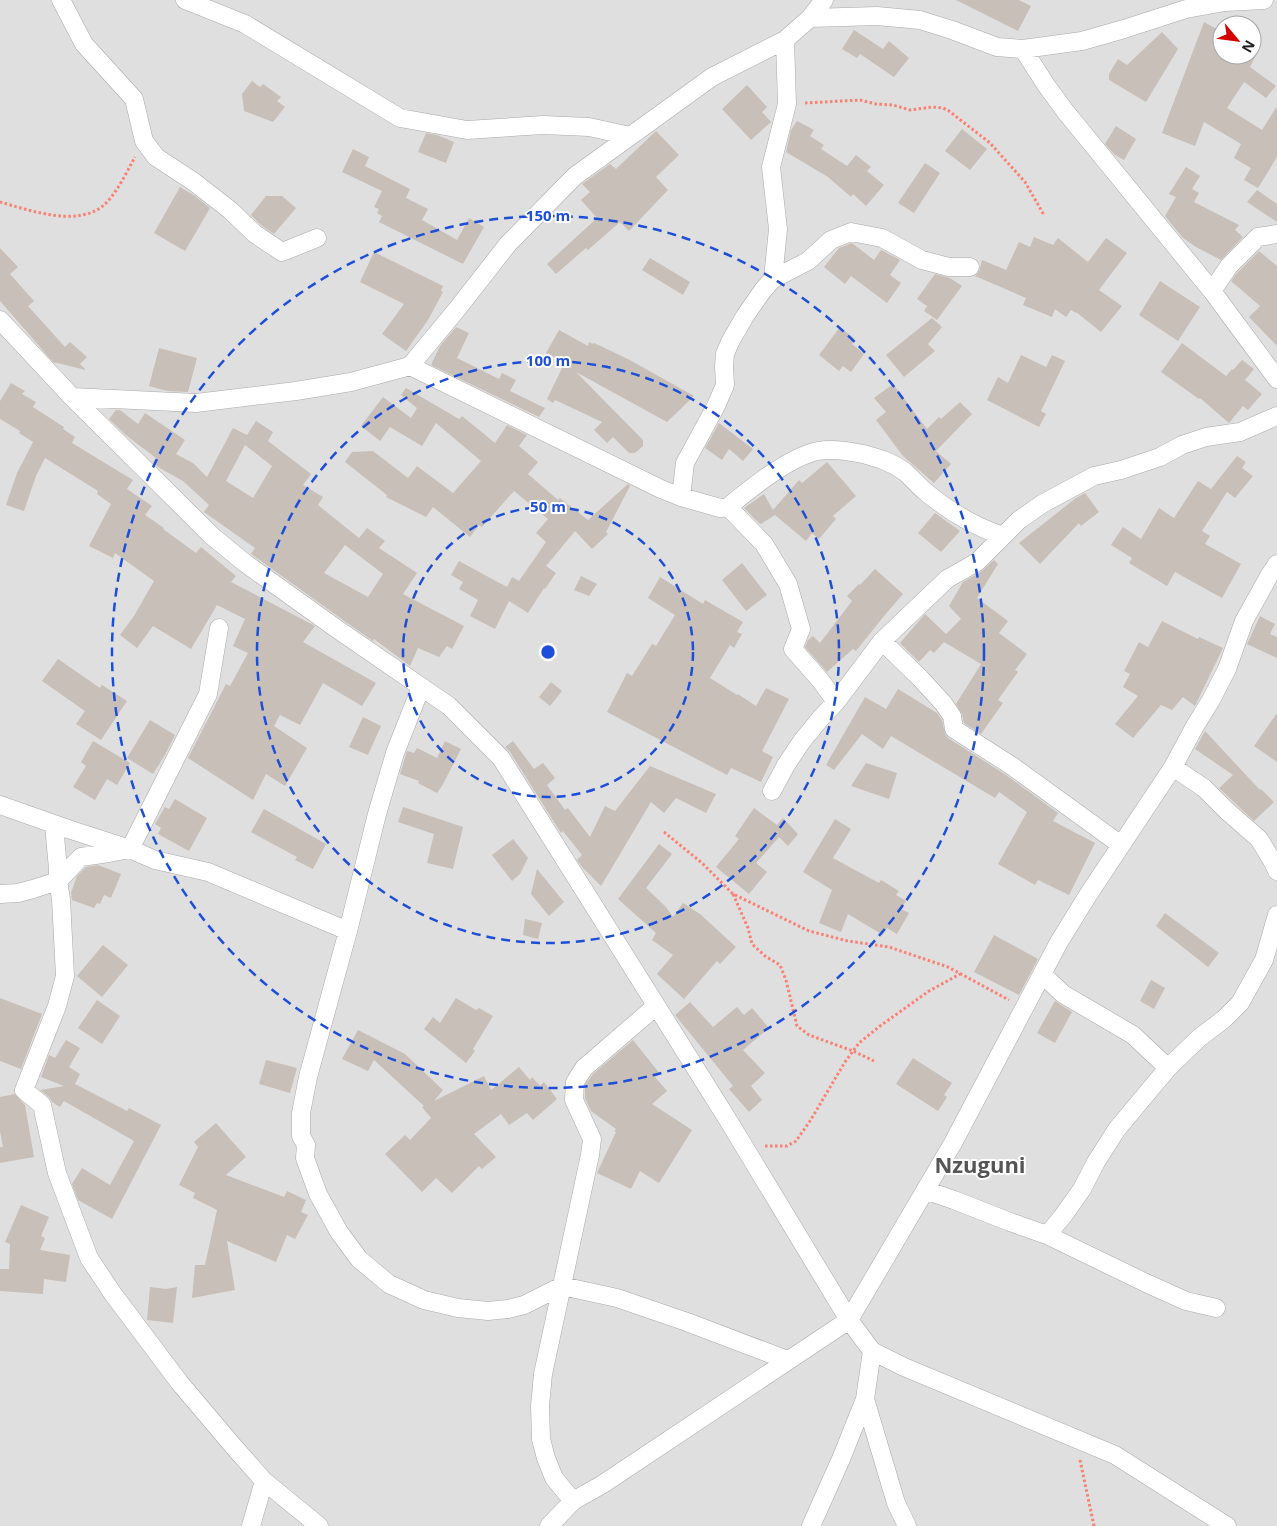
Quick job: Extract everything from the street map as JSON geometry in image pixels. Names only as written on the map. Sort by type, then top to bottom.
[{"type":"street","points":[[61,0],[84,44],[134,99],[144,141],[156,157],[194,182],[230,210],[255,234],[282,252],[317,238]]},
{"type":"street","points":[[186,0],[246,24],[400,118],[467,130],[543,125],[589,127],[630,136]]},
{"type":"street","points":[[72,397],[196,403],[296,391],[351,382],[410,366],[508,244],[575,176],[712,76],[785,40],[810,18],[824,0]]},
{"type":"street","points":[[810,18],[877,16],[920,20],[952,30],[996,48],[1023,49],[1082,41],[1186,9],[1225,2],[1264,0]]},
{"type":"street","points":[[773,279],[778,229],[771,167],[787,104],[785,40]]},
{"type":"street","points":[[1023,49],[1046,85],[1075,124],[1212,291],[1277,379]]},
{"type":"street","points":[[681,497],[685,463],[716,406],[725,385],[725,354],[730,342],[745,316],[773,279],[808,261],[831,240],[852,232],[882,238],[922,260],[949,267],[970,266]]},
{"type":"street","points":[[1212,291],[1229,266],[1258,237],[1277,234]]},
{"type":"street","points":[[0,320],[72,397],[212,536],[245,563],[337,629],[449,706],[501,758],[744,1147],[849,1320],[872,1351],[904,1367],[1115,1455],[1227,1526]]},
{"type":"street","points":[[410,366],[661,489],[681,497],[720,508],[728,507],[773,473],[799,458],[819,451],[846,450],[886,460],[904,472],[926,493],[977,526],[1003,536]]},
{"type":"street","points":[[772,791],[786,765],[802,742],[836,702],[882,641],[947,578],[977,562],[1019,520],[1042,504],[1094,476],[1121,470],[1160,457],[1182,445],[1206,437],[1240,432],[1277,416]]},
{"type":"street","points":[[728,507],[764,544],[788,584],[801,629],[793,649],[821,681],[836,702]]},
{"type":"street","points":[[549,1526],[573,1501],[603,1484],[849,1320],[953,1144],[1059,942],[1173,768],[1227,669],[1244,621],[1277,564]]},
{"type":"street","points":[[130,849],[208,694],[219,628]]},
{"type":"street","points":[[882,641],[943,703],[952,716],[954,729],[1012,766],[1121,845]]},
{"type":"street","points":[[422,687],[395,753],[377,814],[348,931],[308,1078],[301,1113],[302,1136],[306,1145],[305,1158],[318,1194],[339,1232],[359,1259],[389,1284],[424,1300],[458,1308],[488,1311],[508,1309],[524,1305],[562,1286],[617,1298],[787,1360]]},
{"type":"street","points":[[1173,768],[1204,788],[1227,811],[1260,838],[1277,872]]},
{"type":"street","points":[[0,805],[54,825],[130,849],[154,860],[208,872],[348,931]]},
{"type":"street","points":[[54,825],[65,976],[57,1006],[24,1090],[42,1105],[57,1173],[89,1258],[113,1294],[179,1382],[264,1481],[319,1526]]},
{"type":"street","points":[[0,894],[33,890],[58,881],[81,856],[130,849]]},
{"type":"street","points":[[1047,1235],[1082,1189],[1096,1162],[1117,1129],[1168,1068],[1240,1003],[1264,960],[1277,915]]},
{"type":"street","points":[[1042,974],[1062,994],[1133,1035],[1168,1068]]},
{"type":"street","points":[[573,1501],[554,1478],[546,1458],[541,1439],[540,1406],[543,1374],[560,1300],[592,1139],[574,1100],[575,1082],[584,1068],[656,1006]]},
{"type":"street","points":[[925,1190],[1047,1235],[1186,1301],[1216,1308]]},
{"type":"street","points":[[811,1526],[865,1399],[872,1351]]},
{"type":"street","points":[[865,1399],[896,1503],[907,1526]]},
{"type":"street","points":[[251,1526],[264,1481]]},
{"type":"path","points":[[787,104],[860,100],[876,104],[893,105],[910,110],[932,107],[943,108],[990,142],[1025,182],[1044,215]]},
{"type":"path","points":[[0,202],[46,215],[78,216],[94,212],[104,205],[113,194],[144,141]]},
{"type":"path","points":[[664,832],[714,874],[733,894],[748,928],[752,944],[765,956],[780,965],[786,980],[797,1026],[809,1035],[853,1051],[874,1062]]},
{"type":"path","points":[[733,894],[809,931],[848,941],[889,947],[948,967],[1025,1008]]},
{"type":"path","points":[[744,1147],[787,1146],[796,1141],[845,1062],[859,1043],[929,991],[961,974]]},
{"type":"path","points":[[1075,1438],[1094,1526]]},
{"type":"shaded area","points":[[0,0],[1277,0],[1277,1526],[0,1526]]},
{"type":"building","points":[[956,0],[1019,0],[1031,6],[1018,31]]},
{"type":"building","points":[[1204,22],[1212,26],[1212,65],[1251,65],[1250,67],[1276,86],[1266,98],[1244,82],[1227,108],[1262,130],[1277,106],[1277,157],[1258,188],[1244,180],[1251,168],[1234,158],[1241,144],[1204,122],[1195,146],[1162,133]]},
{"type":"building","points":[[854,30],[883,49],[889,41],[909,58],[894,77],[860,54],[857,58],[842,49]]},
{"type":"building","points":[[1162,32],[1178,49],[1146,102],[1109,80],[1109,74],[1118,59],[1127,65]]},
{"type":"building","points":[[252,81],[260,87],[263,84],[281,97],[277,101],[285,107],[273,122],[244,111],[242,94]]},
{"type":"building","points":[[747,85],[767,107],[762,112],[771,122],[751,140],[722,109]]},
{"type":"building","points":[[797,121],[814,130],[810,136],[824,145],[821,149],[847,166],[856,155],[871,167],[867,171],[884,185],[866,206],[853,194],[851,197],[828,177],[786,152],[791,130]]},
{"type":"building","points":[[1116,126],[1136,139],[1124,160],[1115,155],[1105,144]]},
{"type":"building","points":[[962,129],[987,149],[970,170],[945,151]]},
{"type":"building","points":[[656,131],[679,155],[656,177],[668,190],[629,231],[620,222],[588,250],[586,248],[556,274],[547,264],[597,218],[581,200],[590,192],[582,184],[610,164],[616,169]]},
{"type":"building","points":[[426,133],[454,142],[446,163],[418,152]]},
{"type":"building","points":[[353,149],[369,157],[365,166],[410,189],[406,198],[428,209],[422,220],[457,240],[469,218],[484,227],[463,264],[379,222],[382,216],[377,213],[379,209],[374,207],[382,191],[342,172]]},
{"type":"building","points":[[925,163],[940,173],[914,213],[898,203]]},
{"type":"building","points":[[1186,167],[1200,176],[1192,189],[1199,193],[1194,202],[1239,225],[1235,230],[1243,237],[1221,260],[1183,238],[1165,216],[1176,197],[1169,194]]},
{"type":"building","points":[[180,187],[210,208],[185,251],[154,233]]},
{"type":"building","points":[[1257,190],[1277,204],[1277,222],[1247,202]]},
{"type":"building","points":[[266,196],[282,196],[296,208],[274,234],[251,215]]},
{"type":"building","points":[[1034,237],[1053,245],[1058,238],[1088,262],[1106,238],[1127,253],[1099,290],[1122,306],[1101,332],[1076,312],[1071,310],[1066,317],[1055,309],[1052,317],[1023,305],[1026,298],[975,276],[979,272],[982,260],[1006,270],[1019,242],[1030,247]]},
{"type":"building","points":[[852,243],[874,260],[881,250],[900,260],[890,275],[901,283],[887,303],[851,276],[845,284],[824,267],[839,248]]},
{"type":"building","points":[[0,248],[18,267],[10,274],[34,301],[28,306],[65,347],[70,342],[87,357],[80,364],[86,370],[53,362],[0,301]]},
{"type":"building","points":[[1259,251],[1277,266],[1277,346],[1249,317],[1260,306],[1231,281]]},
{"type":"building","points":[[374,252],[443,286],[441,291],[443,292],[428,320],[406,351],[382,334],[404,304],[360,282]]},
{"type":"building","points":[[650,258],[690,282],[683,295],[642,270]]},
{"type":"building","points":[[935,274],[950,278],[962,286],[937,320],[924,311],[927,306],[917,299]]},
{"type":"building","points":[[1160,281],[1200,307],[1178,341],[1139,315]]},
{"type":"building","points":[[932,318],[942,327],[928,344],[935,351],[904,377],[886,355]]},
{"type":"building","points":[[456,327],[469,333],[457,358],[499,379],[502,373],[516,380],[510,391],[545,408],[539,417],[431,365],[440,346]]},
{"type":"building","points":[[840,327],[855,339],[852,344],[864,354],[851,372],[843,366],[839,371],[819,355]]},
{"type":"building","points":[[559,330],[588,346],[589,342],[594,343],[628,359],[694,396],[667,422],[576,372],[643,440],[643,446],[635,453],[629,453],[613,437],[607,443],[594,430],[602,422],[555,400],[553,403],[547,399],[565,362],[546,353]]},
{"type":"building","points":[[1182,343],[1226,376],[1242,360],[1254,369],[1245,380],[1262,394],[1248,410],[1243,406],[1229,423],[1200,398],[1161,372]]},
{"type":"building","points":[[159,348],[197,358],[188,392],[167,391],[149,386]]},
{"type":"building","points":[[1021,355],[1046,367],[1052,355],[1065,361],[1041,411],[1046,414],[1039,427],[987,400],[998,377],[1008,383]]},
{"type":"building","points":[[11,383],[25,391],[22,394],[36,402],[33,407],[64,427],[63,429],[75,437],[72,443],[133,480],[127,489],[152,506],[145,515],[196,553],[201,547],[236,576],[231,582],[315,626],[303,642],[376,683],[362,706],[323,683],[300,725],[280,715],[274,726],[307,748],[285,786],[266,774],[253,800],[188,758],[226,684],[230,686],[248,653],[233,646],[245,619],[217,605],[191,649],[153,626],[137,648],[120,635],[134,616],[154,581],[115,553],[113,558],[89,546],[111,504],[97,494],[98,491],[45,458],[36,476],[24,511],[6,505],[17,473],[33,442],[19,433],[20,431],[0,419],[0,401]]},
{"type":"building","points":[[893,384],[927,429],[939,417],[941,419],[960,402],[972,414],[936,451],[951,464],[934,483],[903,456],[876,420],[886,412],[874,398]]},
{"type":"building","points":[[406,388],[459,419],[462,416],[495,443],[507,425],[527,435],[519,446],[538,462],[528,474],[558,500],[560,498],[588,520],[628,484],[630,486],[606,532],[608,534],[592,549],[575,531],[546,566],[556,573],[528,613],[509,601],[495,629],[470,616],[478,600],[459,589],[463,582],[451,575],[459,561],[507,587],[512,577],[519,581],[546,542],[536,533],[548,519],[514,491],[482,527],[479,525],[470,537],[433,507],[426,517],[386,497],[387,495],[345,462],[352,452],[373,451],[408,478],[417,466],[453,493],[481,461],[436,423],[422,446],[390,427],[380,441],[361,426],[383,397],[411,418],[417,408],[401,395]]},
{"type":"building","points":[[116,410],[120,410],[138,424],[145,413],[185,440],[176,454],[193,463],[207,477],[233,428],[247,435],[256,421],[273,432],[268,441],[311,474],[303,485],[323,497],[318,505],[359,538],[367,528],[385,541],[379,548],[417,573],[403,594],[464,626],[452,649],[447,646],[439,657],[418,648],[410,666],[251,554],[255,548],[204,512],[209,505],[183,481],[158,467],[153,462],[156,458],[127,436],[109,419]],"holes":[[[245,445],[272,466],[253,498],[226,481]],[[345,545],[383,574],[368,597],[324,573]]]},
{"type":"building","points":[[719,423],[753,449],[743,461],[729,449],[722,460],[705,448]]},
{"type":"building","points":[[1237,456],[1246,462],[1242,468],[1253,476],[1235,498],[1227,492],[1202,531],[1210,536],[1205,544],[1241,564],[1222,598],[1175,572],[1167,586],[1129,563],[1132,558],[1111,545],[1123,527],[1141,539],[1159,508],[1174,518],[1198,481],[1211,489]]},
{"type":"building","points":[[827,462],[856,496],[833,516],[836,519],[819,539],[812,533],[806,541],[775,515],[761,524],[744,508],[764,494],[773,510],[799,480],[802,483]]},
{"type":"building","points":[[1085,493],[1099,512],[1081,526],[1079,523],[1040,564],[1019,543]]},
{"type":"building","points":[[935,513],[960,531],[941,552],[918,533]]},
{"type":"building","points":[[994,560],[998,564],[977,598],[1008,621],[999,633],[1027,654],[1015,670],[1018,672],[998,700],[1003,703],[981,734],[964,723],[962,714],[956,704],[981,664],[944,642],[934,653],[930,650],[919,662],[900,643],[925,614],[946,634],[961,619],[949,606],[963,582],[982,571]]},
{"type":"building","points":[[742,563],[767,595],[746,611],[722,580]]},
{"type":"building","points":[[875,569],[903,594],[856,651],[853,649],[827,672],[805,647],[808,640],[813,636],[820,643],[852,601],[847,596]]},
{"type":"building","points":[[581,576],[597,584],[589,596],[574,590]]},
{"type":"building","points":[[660,577],[703,604],[705,600],[743,622],[737,632],[742,634],[734,648],[730,645],[710,678],[756,706],[766,688],[789,699],[762,751],[773,757],[761,782],[731,768],[727,775],[607,712],[627,673],[632,676],[652,644],[656,646],[675,615],[648,598]]},
{"type":"building","points":[[1260,616],[1275,624],[1270,634],[1277,637],[1277,658],[1247,644]]},
{"type":"building","points":[[1162,621],[1198,639],[1199,637],[1223,648],[1195,706],[1183,697],[1172,710],[1161,705],[1133,738],[1115,724],[1138,696],[1123,687],[1130,674],[1124,671],[1139,642],[1148,647]]},
{"type":"building","points":[[58,659],[100,688],[102,685],[127,701],[101,740],[76,724],[85,711],[42,681]]},
{"type":"building","points":[[551,682],[562,691],[550,706],[539,697]]},
{"type":"building","points":[[898,689],[937,713],[942,720],[945,734],[948,738],[1006,775],[1058,813],[1053,821],[1095,843],[1069,895],[1038,880],[1035,885],[998,864],[1027,812],[999,792],[995,798],[891,736],[883,749],[862,734],[834,770],[826,765],[865,697],[886,709]]},
{"type":"building","points":[[1277,713],[1277,762],[1254,746]]},
{"type":"building","points":[[363,717],[381,726],[368,755],[349,747]]},
{"type":"building","points":[[150,720],[175,735],[153,774],[127,758]]},
{"type":"building","points":[[1205,731],[1260,790],[1274,802],[1254,821],[1219,788],[1233,775],[1195,749]]},
{"type":"building","points":[[93,741],[130,763],[117,785],[107,779],[95,800],[73,787],[86,766],[81,762]]},
{"type":"building","points":[[445,741],[461,749],[437,793],[418,783],[419,781],[400,774],[407,751],[414,753],[417,748],[437,758]]},
{"type":"building","points":[[513,741],[534,769],[543,763],[555,778],[547,785],[565,810],[568,808],[590,837],[605,806],[615,811],[650,766],[716,794],[706,813],[676,798],[664,813],[651,802],[601,886],[577,860],[582,855],[563,831],[561,833],[505,747]]},
{"type":"building","points":[[866,763],[897,773],[889,799],[851,786]]},
{"type":"building","points":[[175,799],[207,818],[189,851],[158,834],[161,828],[155,824],[165,807],[169,809]]},
{"type":"building","points":[[403,807],[463,827],[453,869],[427,863],[434,834],[398,822]]},
{"type":"building","points":[[754,808],[777,825],[783,818],[798,834],[788,846],[779,837],[756,863],[767,872],[749,894],[716,867],[739,839],[735,836]]},
{"type":"building","points":[[264,809],[326,844],[313,869],[295,860],[297,857],[251,832]]},
{"type":"building","points":[[835,819],[851,829],[833,858],[879,883],[881,880],[899,891],[896,895],[906,901],[901,909],[909,913],[897,934],[887,928],[883,935],[848,914],[841,932],[819,923],[832,890],[803,872]]},
{"type":"building","points":[[513,839],[528,858],[520,874],[512,881],[492,855]]},
{"type":"building","points":[[659,844],[672,854],[646,888],[666,907],[673,917],[683,903],[700,914],[736,947],[720,964],[717,961],[684,999],[657,974],[673,955],[652,940],[656,933],[618,899]]},
{"type":"building","points":[[98,865],[121,874],[111,898],[104,895],[100,904],[97,903],[94,908],[72,900],[71,893],[77,876],[86,867]]},
{"type":"building","points":[[537,869],[564,902],[549,916],[531,894]]},
{"type":"building","points":[[1165,913],[1219,953],[1208,967],[1156,926]]},
{"type":"building","points":[[525,919],[542,923],[538,939],[523,935]]},
{"type":"building","points":[[994,935],[1038,959],[1019,995],[974,972]]},
{"type":"building","points":[[103,945],[128,965],[102,997],[77,976]]},
{"type":"building","points":[[1151,980],[1165,988],[1154,1009],[1140,1001]]},
{"type":"building","points":[[0,998],[42,1014],[21,1069],[0,1061]]},
{"type":"building","points":[[456,998],[476,1010],[479,1008],[493,1016],[473,1049],[475,1051],[466,1063],[424,1029],[433,1017],[440,1023]]},
{"type":"building","points":[[97,1000],[120,1016],[102,1044],[78,1028]]},
{"type":"building","points":[[1055,1001],[1072,1012],[1055,1043],[1037,1033]]},
{"type":"building","points":[[690,1002],[713,1027],[737,1007],[744,1015],[752,1008],[769,1028],[743,1050],[765,1073],[751,1086],[762,1100],[749,1112],[729,1089],[733,1086],[675,1015]]},
{"type":"building","points":[[358,1030],[405,1054],[443,1090],[434,1101],[484,1076],[491,1090],[519,1067],[530,1080],[532,1077],[540,1086],[544,1082],[557,1099],[533,1120],[527,1113],[509,1125],[501,1114],[474,1134],[496,1157],[482,1169],[479,1166],[452,1193],[436,1178],[422,1192],[385,1154],[405,1135],[410,1140],[431,1118],[422,1107],[424,1106],[374,1060],[368,1071],[342,1059]]},
{"type":"building","points":[[66,1040],[80,1048],[69,1067],[80,1074],[75,1084],[127,1111],[129,1108],[161,1125],[112,1219],[78,1200],[72,1184],[82,1168],[110,1185],[134,1141],[64,1101],[60,1107],[40,1090],[64,1086],[41,1077],[49,1055],[55,1058]]},
{"type":"building","points":[[633,1040],[660,1074],[655,1077],[667,1091],[652,1104],[692,1130],[659,1183],[640,1171],[631,1189],[597,1173],[616,1129],[591,1111],[585,1098],[585,1085],[593,1074]]},
{"type":"building","points":[[913,1058],[952,1083],[944,1095],[947,1097],[938,1111],[896,1084]]},
{"type":"building","points":[[266,1060],[297,1068],[290,1093],[259,1084]]},
{"type":"building","points":[[15,1094],[25,1105],[34,1157],[0,1163],[0,1147],[3,1147],[0,1131],[0,1097]]},
{"type":"building","points":[[216,1123],[246,1157],[226,1175],[284,1197],[287,1191],[306,1200],[301,1212],[308,1215],[295,1239],[287,1235],[276,1262],[227,1241],[235,1290],[192,1298],[195,1265],[205,1265],[217,1210],[193,1198],[195,1193],[179,1185],[198,1147],[194,1142]]},
{"type":"building","points":[[21,1205],[49,1217],[41,1236],[45,1238],[40,1250],[70,1255],[66,1282],[44,1279],[43,1294],[0,1291],[0,1269],[9,1269],[10,1244],[5,1242]]},
{"type":"building","points":[[150,1287],[166,1289],[177,1287],[173,1323],[147,1320]]},
{"type":"district","name":"Nzuguni","points":[[980,1164]]}]
